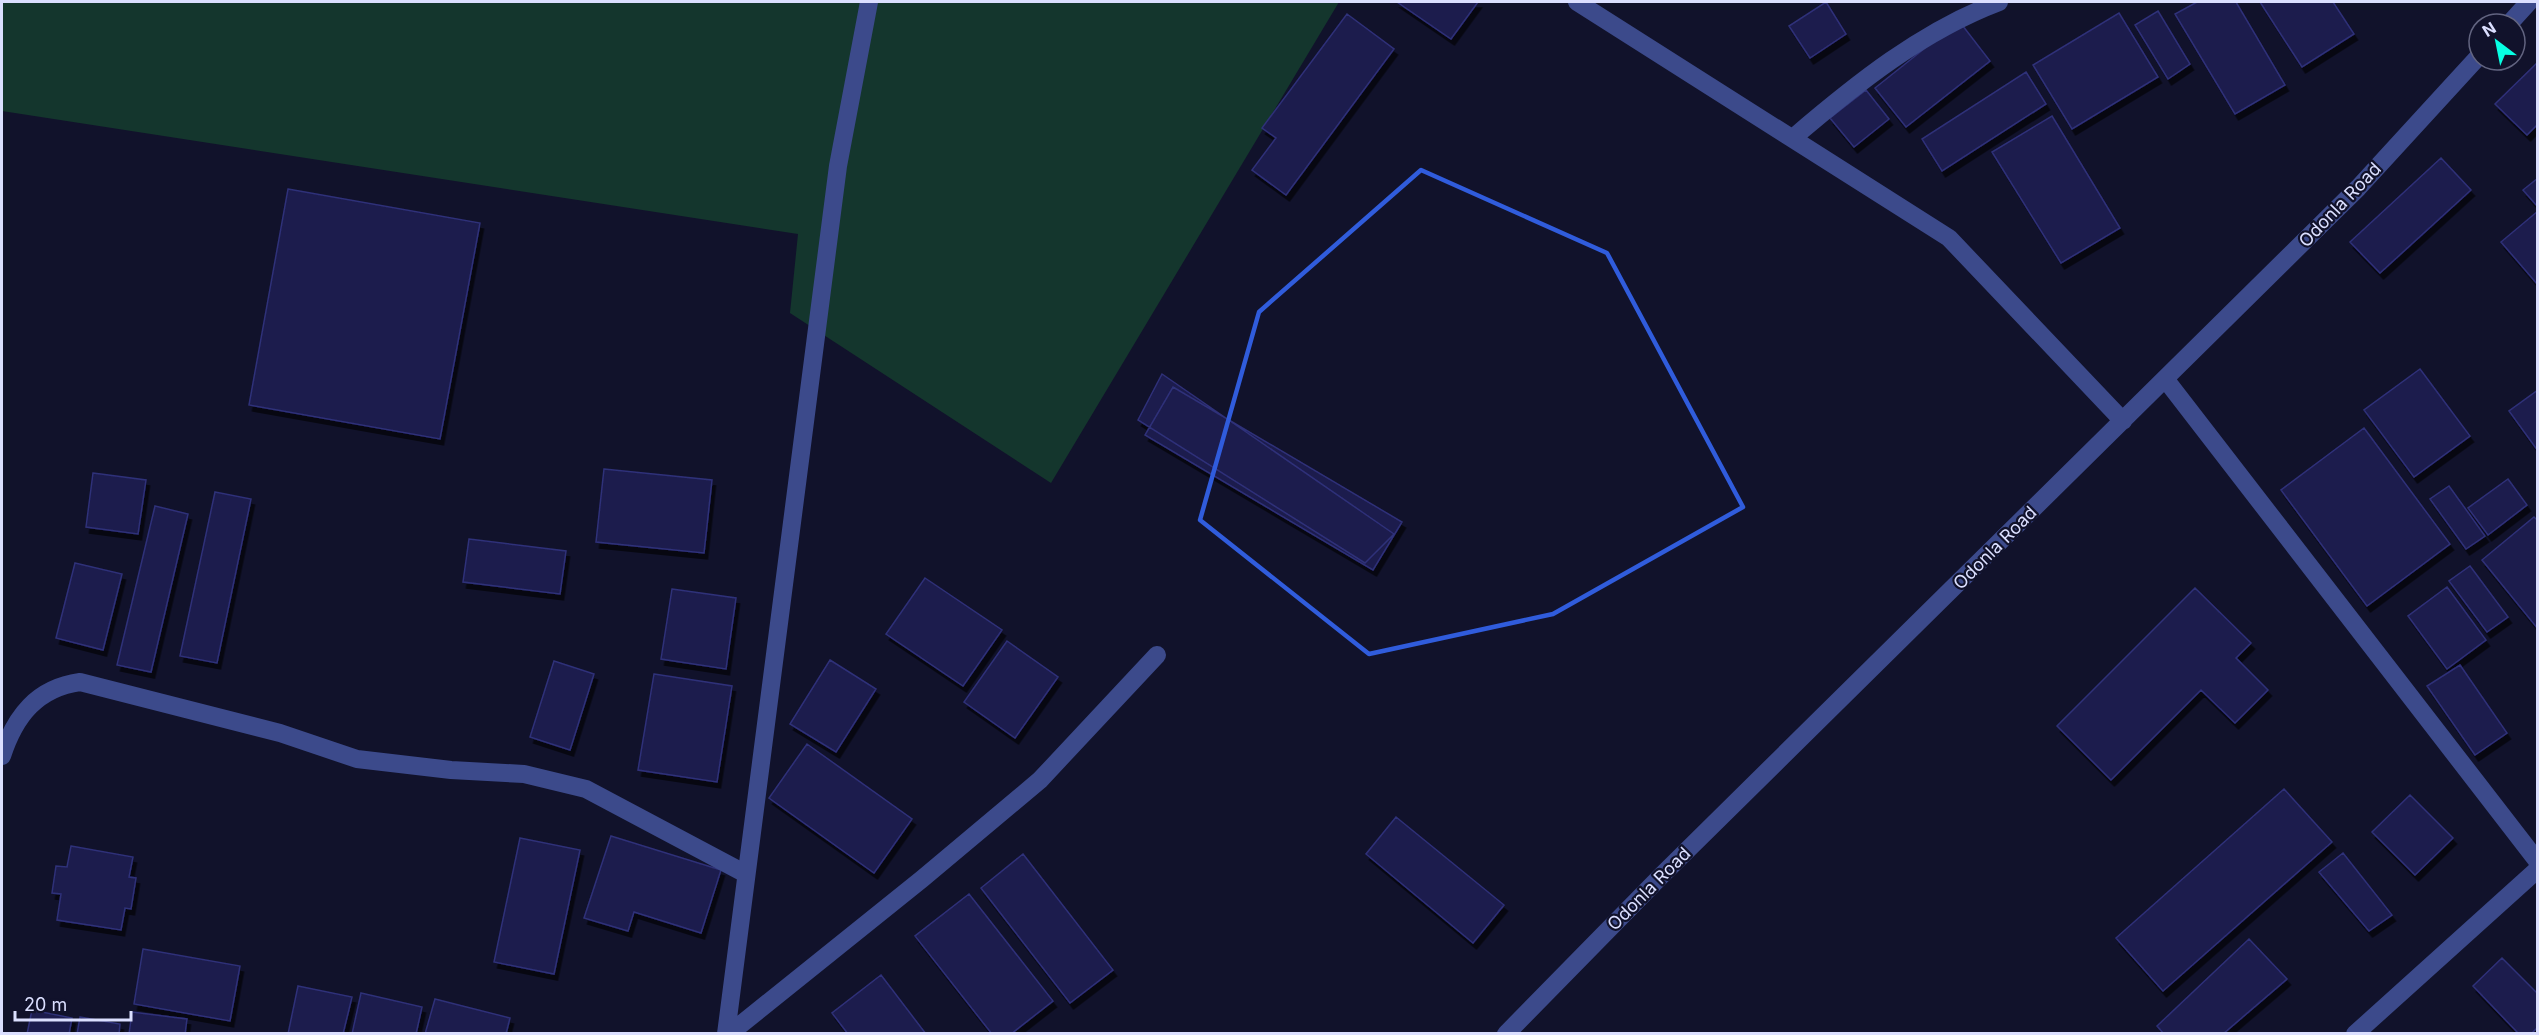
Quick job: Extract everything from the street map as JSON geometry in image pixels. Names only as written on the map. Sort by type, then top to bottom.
[{"type":"street","points":[[727,1034],[838,166],[868,2]]},
{"type":"street","points":[[1578,2],[1794,137],[1949,238],[2123,421]]},
{"type":"street","points":[[1794,137],[1856,84],[1915,45],[1999,2]]},
{"type":"street","name":"Odonla Road","points":[[1506,1034],[1661,876],[2358,188],[2467,69]]},
{"type":"street","points":[[2166,380],[2538,862]]},
{"type":"street","points":[[727,1034],[922,879],[1040,780],[1157,655]]},
{"type":"street","points":[[2,756],[10,729],[40,697],[59,685],[80,682],[280,733],[357,759],[451,770],[524,774],[586,789],[746,874]]},
{"type":"street","points":[[2355,1034],[2538,869]]},
{"type":"highlighted area","points":[[1421,170],[1607,253],[1743,507],[1553,614],[1369,654],[1200,520],[1259,312]]},
{"type":"green space","points":[[2,2],[1339,2],[1051,483],[790,313],[798,234],[2,111]]},
{"type":"building","points":[[1397,2],[1478,2],[1451,39]]},
{"type":"building","points":[[1826,2],[1846,34],[1810,58],[1789,26]]},
{"type":"building","points":[[2197,2],[2236,2],[2285,85],[2235,114],[2175,14]]},
{"type":"building","points":[[2260,2],[2333,2],[2354,34],[2302,67]]},
{"type":"building","points":[[2158,11],[2190,64],[2168,79],[2135,25]]},
{"type":"building","points":[[2119,13],[2158,77],[2072,129],[2033,65]]},
{"type":"building","points":[[1347,14],[1394,49],[1286,195],[1252,170],[1276,138],[1262,128]]},
{"type":"building","points":[[1959,21],[1990,61],[1906,127],[1875,88]]},
{"type":"building","points":[[2538,62],[2538,124],[2527,135],[2495,104]]},
{"type":"building","points":[[2026,72],[2046,104],[1942,171],[1922,139]]},
{"type":"building","points":[[1866,90],[1889,119],[1854,147],[1830,118]]},
{"type":"building","points":[[2052,116],[2120,228],[2061,263],[1992,152]]},
{"type":"building","points":[[2441,158],[2471,190],[2380,273],[2350,242]]},
{"type":"building","points":[[2538,178],[2538,207],[2523,190]]},
{"type":"building","points":[[288,189],[480,223],[440,439],[249,405]]},
{"type":"building","points":[[2538,211],[2538,285],[2501,242]]},
{"type":"building","points":[[2420,369],[2470,436],[2414,477],[2364,410]]},
{"type":"building","points":[[1162,374],[1394,534],[1365,563],[1138,420]]},
{"type":"building","points":[[1173,387],[1402,522],[1373,570],[1145,435]]},
{"type":"building","points":[[2538,390],[2538,451],[2509,411]]},
{"type":"building","points":[[2364,428],[2450,544],[2367,606],[2281,490]]},
{"type":"building","points":[[604,469],[712,480],[704,553],[596,542]]},
{"type":"building","points":[[93,473],[146,480],[138,534],[86,527]]},
{"type":"building","points":[[2508,479],[2527,505],[2488,535],[2468,508]]},
{"type":"building","points":[[2449,486],[2485,536],[2466,549],[2430,499]]},
{"type":"building","points":[[215,492],[251,499],[217,663],[180,656]]},
{"type":"building","points":[[155,506],[188,514],[151,672],[117,665]]},
{"type":"building","points":[[2534,517],[2538,521],[2538,629],[2482,560]]},
{"type":"building","points":[[469,539],[566,551],[560,594],[463,582]]},
{"type":"building","points":[[75,563],[122,574],[103,650],[56,638]]},
{"type":"building","points":[[2470,566],[2508,617],[2487,632],[2449,581]]},
{"type":"building","points":[[925,578],[1002,630],[963,686],[886,634]]},
{"type":"building","points":[[2447,587],[2486,640],[2447,669],[2408,616]]},
{"type":"building","points":[[2195,588],[2251,643],[2236,658],[2268,690],[2235,723],[2201,690],[2111,780],[2057,726]]},
{"type":"building","points":[[672,589],[736,598],[726,669],[661,659]]},
{"type":"building","points":[[1007,641],[1058,677],[1015,738],[964,702]]},
{"type":"building","points":[[830,660],[876,689],[836,752],[790,724]]},
{"type":"building","points":[[554,661],[594,674],[570,750],[530,737]]},
{"type":"building","points":[[2460,665],[2507,733],[2475,755],[2427,686]]},
{"type":"building","points":[[654,674],[732,686],[717,782],[638,770]]},
{"type":"building","points":[[807,744],[912,819],[874,873],[769,798]]},
{"type":"building","points":[[2284,789],[2332,842],[2163,991],[2116,938]]},
{"type":"building","points":[[2410,795],[2453,838],[2415,875],[2372,832]]},
{"type":"building","points":[[1396,817],[1504,905],[1473,943],[1366,854]]},
{"type":"building","points":[[611,836],[721,870],[701,933],[634,912],[628,931],[584,918]]},
{"type":"building","points":[[520,838],[580,850],[554,974],[494,962]]},
{"type":"building","points":[[71,846],[133,857],[129,877],[136,878],[131,909],[125,908],[121,930],[57,920],[61,894],[52,893],[56,866],[67,867]]},
{"type":"building","points":[[2343,853],[2392,915],[2369,931],[2319,872]]},
{"type":"building","points":[[1023,854],[1113,970],[1070,1003],[981,888]]},
{"type":"building","points":[[969,894],[1053,1001],[1011,1034],[992,1034],[915,936]]},
{"type":"building","points":[[2249,939],[2287,979],[2223,1034],[2164,1034],[2157,1026]]},
{"type":"building","points":[[143,949],[240,966],[230,1021],[134,1004]]},
{"type":"building","points":[[2502,958],[2538,994],[2538,1027],[2531,1034],[2519,1034],[2473,986]]},
{"type":"building","points":[[881,975],[926,1034],[848,1034],[832,1013]]},
{"type":"building","points":[[298,986],[352,997],[343,1034],[288,1034]]},
{"type":"building","points":[[361,993],[422,1007],[416,1034],[352,1034]]},
{"type":"building","points":[[435,999],[510,1018],[506,1034],[425,1034]]},
{"type":"building","points":[[32,1010],[72,1018],[69,1034],[27,1034]]},
{"type":"building","points":[[132,1012],[187,1019],[185,1034],[129,1034]]},
{"type":"building","points":[[80,1017],[120,1024],[119,1034],[77,1034]]}]
